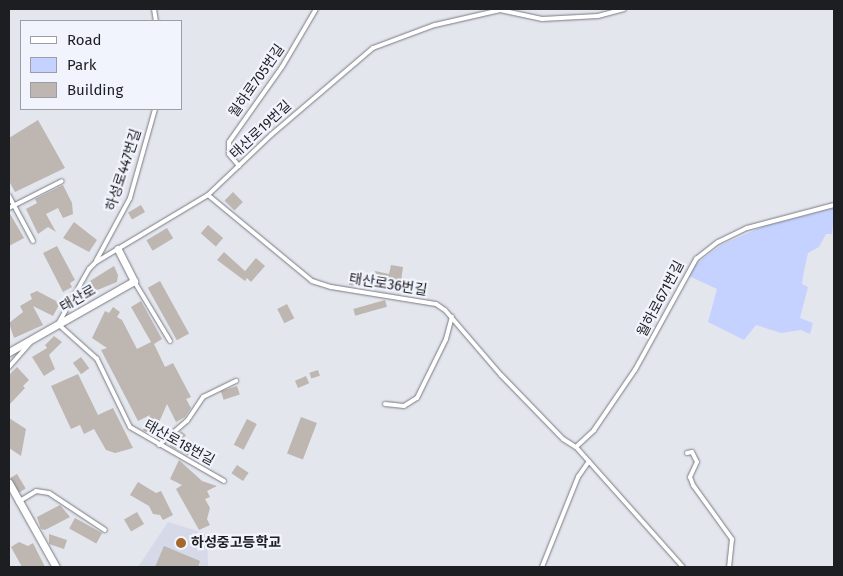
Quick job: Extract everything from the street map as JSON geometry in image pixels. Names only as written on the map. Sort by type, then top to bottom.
[{"type":"street","points":[[118,249],[134,281]]},
{"type":"street","name":"태산로","points":[[9,352],[134,281]]},
{"type":"street","points":[[9,483],[56,567]]},
{"type":"lane","name":"월하로705번길","points":[[239,166],[229,154],[229,142],[282,68],[316,9]]},
{"type":"lane","name":"태산로19번길","points":[[58,324],[96,262],[208,195],[373,48],[482,13],[500,10],[516,10],[532,18],[552,18],[598,16],[624,9]]},
{"type":"lane","name":"하성로447번길","points":[[96,262],[130,198],[155,110]]},
{"type":"lane","points":[[9,208],[62,181]]},
{"type":"lane","name":"태산로36번길","points":[[208,195],[312,280],[331,287],[436,304],[452,317],[507,381],[563,439],[576,447],[683,567]]},
{"type":"lane","points":[[9,196],[33,241]]},
{"type":"lane","name":"월하로671번길","points":[[576,447],[594,430],[635,370],[696,259],[718,242],[747,228],[834,205]]},
{"type":"lane","points":[[134,281],[170,340]]},
{"type":"lane","points":[[385,404],[404,406],[417,398],[446,339],[452,317]]},
{"type":"lane","name":"태산로18번길","points":[[58,324],[97,359],[130,427],[224,481]]},
{"type":"lane","name":"태산로","points":[[9,367],[35,338]]},
{"type":"lane","points":[[159,445],[187,421],[203,397],[236,381]]},
{"type":"lane","points":[[687,453],[692,452],[697,462],[690,477],[693,485],[732,539],[729,567]]},
{"type":"lane","points":[[542,567],[572,491],[588,461]]},
{"type":"lane","points":[[18,502],[36,491],[49,493],[105,530]]},
{"type":"shaded area","name":"하성중고등학교","points":[[168,522],[207,534],[208,567],[138,567]]},
{"type":"green space","points":[[834,208],[832,234],[826,234],[819,247],[808,253],[804,271],[802,284],[808,287],[800,318],[813,323],[810,334],[801,330],[781,333],[756,325],[744,340],[708,322],[717,289],[689,276],[696,264],[721,245],[764,226]]},
{"type":"building","points":[[38,120],[65,168],[15,192],[9,181],[9,138]]},
{"type":"building","points":[[63,185],[72,203],[73,214],[63,218],[58,208],[46,214],[56,232],[48,227],[38,234],[26,209],[37,203],[35,199]]},
{"type":"building","points":[[233,192],[243,202],[234,210],[225,200]]},
{"type":"building","points":[[141,205],[145,212],[132,219],[128,212]]},
{"type":"building","points":[[9,212],[24,238],[9,246]]},
{"type":"building","points":[[74,222],[97,240],[89,252],[63,238]]},
{"type":"building","points":[[208,225],[223,238],[216,246],[201,233]]},
{"type":"building","points":[[167,228],[173,238],[153,251],[146,240]]},
{"type":"building","points":[[57,246],[75,280],[70,283],[72,287],[63,292],[43,253]]},
{"type":"building","points":[[224,252],[245,271],[256,258],[265,266],[251,282],[247,278],[245,281],[217,260]]},
{"type":"building","points":[[391,265],[403,267],[400,289],[374,280],[375,271],[389,274]]},
{"type":"building","points":[[114,266],[118,275],[117,282],[95,291],[90,281]]},
{"type":"building","points":[[351,274],[368,277],[366,288],[349,285]]},
{"type":"building","points":[[160,281],[189,333],[177,340],[148,288]]},
{"type":"building","points":[[37,291],[60,303],[53,316],[33,306],[43,325],[14,338],[9,323],[23,312],[20,306],[32,299],[30,294]]},
{"type":"building","points":[[385,300],[387,307],[355,316],[353,309]]},
{"type":"building","points":[[141,301],[162,339],[154,344],[165,367],[173,363],[191,397],[186,399],[191,408],[185,417],[176,422],[167,404],[153,436],[143,430],[150,415],[138,421],[101,350],[107,348],[92,338],[105,311],[109,313],[113,307],[120,312],[117,317],[122,320],[137,349],[151,342],[131,307]]},
{"type":"building","points":[[287,304],[294,318],[284,323],[277,309]]},
{"type":"building","points":[[54,336],[62,342],[49,355],[55,369],[44,376],[32,357],[47,348],[45,345]]},
{"type":"building","points":[[81,357],[89,368],[81,374],[73,363]]},
{"type":"building","points":[[17,367],[29,380],[23,386],[25,388],[9,405],[9,375]]},
{"type":"building","points":[[318,370],[320,376],[311,378],[309,373]]},
{"type":"building","points":[[78,374],[98,415],[113,408],[133,448],[115,453],[106,450],[94,429],[84,434],[80,425],[71,429],[51,386]]},
{"type":"building","points":[[306,376],[309,383],[298,388],[295,381]]},
{"type":"building","points":[[237,386],[240,395],[224,400],[221,391]]},
{"type":"building","points":[[301,417],[317,423],[303,460],[287,453]]},
{"type":"building","points":[[9,418],[26,429],[21,456],[9,448]]},
{"type":"building","points":[[247,419],[257,424],[244,450],[234,445]]},
{"type":"building","points":[[181,431],[186,435],[184,438],[197,444],[191,457],[170,446]]},
{"type":"building","points":[[179,460],[202,481],[217,486],[207,491],[210,497],[205,499],[210,508],[207,519],[210,525],[199,530],[176,489],[182,485],[170,479]]},
{"type":"building","points":[[237,465],[249,473],[243,481],[231,473]]},
{"type":"building","points":[[17,474],[26,489],[19,493],[10,478]]},
{"type":"building","points":[[138,482],[156,493],[161,491],[173,515],[163,520],[160,515],[153,514],[149,506],[130,495]]},
{"type":"building","points":[[60,505],[70,517],[45,530],[41,529],[37,517]]},
{"type":"building","points":[[137,512],[144,524],[131,532],[124,520]]},
{"type":"building","points":[[75,518],[102,533],[96,544],[69,528]]},
{"type":"building","points":[[49,534],[67,540],[64,549],[49,544]]},
{"type":"building","points":[[19,542],[28,546],[33,543],[45,567],[22,567],[11,547]]},
{"type":"building","points":[[164,546],[200,561],[198,567],[155,567]]},
{"type":"place","name":"하성중고등학교","points":[[181,543]]}]
